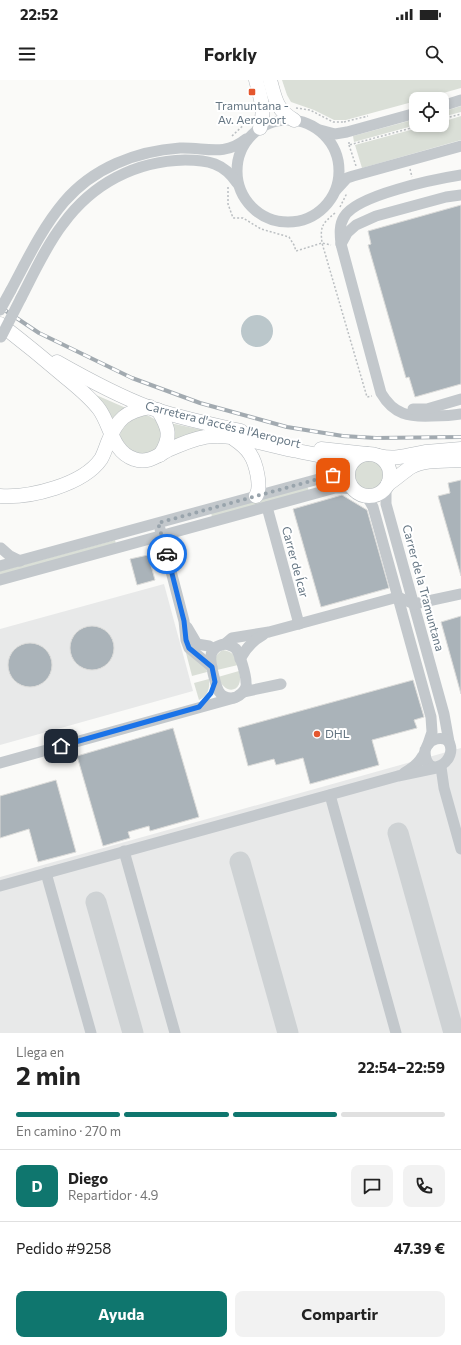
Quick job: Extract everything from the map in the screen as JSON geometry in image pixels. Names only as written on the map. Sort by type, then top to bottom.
[{"type":"main road","points":[[256,80],[263,104],[263,116],[256,131]]},
{"type":"main road","points":[[270,80],[278,107],[289,117],[294,114]]},
{"type":"main road","name":"Carretera d'accés a l'Aeroport","points":[[0,333],[23,341],[94,383],[111,391],[154,409],[194,420],[312,448],[388,458],[401,458],[424,452],[461,449]]},
{"type":"main road","name":"Carretera d'accés a l'Aeroport","points":[[23,341],[91,400],[102,413],[120,450],[129,457],[139,461],[145,461],[181,445],[204,437],[214,436],[232,437],[327,458],[344,464],[348,470]]},
{"type":"main road","points":[[0,496],[19,495],[53,488],[80,476],[100,460],[111,434],[122,418],[126,414],[135,410],[154,409],[166,425],[168,436],[166,445],[160,455]]},
{"type":"main road","points":[[232,437],[246,448],[254,462],[259,488],[256,496]]},
{"type":"main road","points":[[387,486],[390,476],[385,461],[373,455],[360,456],[354,459],[348,470],[348,479],[358,492],[376,494],[387,486],[415,465],[461,460]]},
{"type":"street","points":[[449,104],[461,100]]},
{"type":"street","points":[[0,310],[45,229],[57,211],[65,201],[95,176],[114,164],[139,154],[167,149],[182,148],[222,150],[237,145],[256,131],[294,114],[318,129],[335,134],[409,115]]},
{"type":"street","points":[[318,129],[334,148],[338,160],[338,180],[333,196]]},
{"type":"street","points":[[256,131],[244,144],[239,155],[236,171],[238,184],[242,194],[251,206],[263,216],[280,221],[298,221],[314,215],[328,203],[347,178],[461,146]]},
{"type":"street","points":[[0,333],[21,298],[54,236],[72,212],[92,192],[119,175],[155,163],[170,161],[201,161],[221,166],[228,171],[238,184]]},
{"type":"street","points":[[461,175],[414,185],[363,201],[352,208],[344,217],[340,226],[341,244],[381,393],[387,403],[394,409],[406,415],[420,416],[461,414]]},
{"type":"street","points":[[341,244],[347,233],[358,224],[376,216],[446,197],[461,195]]},
{"type":"street","points":[[352,208],[354,220],[358,224]]},
{"type":"street","points":[[394,409],[427,408],[461,399]]},
{"type":"street","points":[[0,566],[348,470]]},
{"type":"street","name":"Carrer de la Tramuntana","points":[[387,486],[386,504],[438,695],[454,746]]},
{"type":"street","points":[[0,580],[335,488],[343,488],[358,492],[369,500],[373,507],[426,698],[432,725],[431,738],[423,756],[411,769],[398,776]]},
{"type":"street","name":"Carrer de Ícar","points":[[267,507],[299,624]]},
{"type":"street","points":[[158,523],[184,621],[186,640],[189,648],[212,667]]},
{"type":"street","points":[[0,548],[10,556],[20,561]]},
{"type":"street","points":[[281,684],[227,698],[221,695],[217,689],[210,660],[211,654],[232,638],[269,632],[398,597],[414,604],[456,595]]},
{"type":"street","points":[[0,763],[239,695],[246,687],[246,681],[240,659],[235,648],[230,646],[219,647],[197,644],[184,621]]},
{"type":"street","points":[[240,659],[244,651],[253,641],[269,632]]},
{"type":"street","points":[[199,707],[211,693],[215,682]]},
{"type":"street","points":[[441,738],[454,746],[454,755],[452,760],[444,766],[433,766],[429,763],[425,755],[427,747],[436,739],[441,738]]},
{"type":"street","points":[[0,886],[398,776],[461,761]]},
{"type":"street","points":[[444,766],[444,788],[461,849]]},
{"type":"street","points":[[330,795],[396,1033]]},
{"type":"street","points":[[124,852],[175,1033]]},
{"type":"street","points":[[46,873],[91,1033]]},
{"type":"path","points":[[294,114],[310,110],[333,122],[340,123]]},
{"type":"path","points":[[231,137],[251,118],[253,113]]},
{"type":"path","points":[[449,118],[461,114]]},
{"type":"path","points":[[354,143],[409,128]]},
{"type":"path","points":[[349,145],[358,174]]},
{"type":"path","points":[[226,182],[228,188],[228,204],[233,218],[243,218],[261,229],[289,237],[294,244],[296,251],[322,243],[331,246],[341,244]]},
{"type":"path","points":[[322,243],[367,397],[381,393]]},
{"type":"shaded area","points":[[282,80],[461,80],[461,88],[447,92],[409,92],[409,103],[346,120],[334,120],[314,110],[291,102]]},
{"type":"shaded area","points":[[461,106],[461,112],[449,115],[449,110]]},
{"type":"shaded area","points":[[461,116],[461,140],[362,168],[355,145],[409,130],[409,132],[449,132],[449,120]]},
{"type":"shaded area","points":[[409,121],[409,127],[354,142],[353,136]]},
{"type":"shaded area","points":[[254,315],[260,315],[270,322],[273,331],[272,337],[266,344],[260,347],[254,347],[244,340],[241,334],[241,328],[248,318]]},
{"type":"shaded area","points":[[96,395],[126,408],[113,419]]},
{"type":"shaded area","points":[[142,414],[156,420],[160,425],[162,439],[155,452],[135,456],[121,442],[121,429],[124,423]]},
{"type":"shaded area","points":[[170,423],[212,432],[172,443]]},
{"type":"shaded area","points":[[369,461],[379,465],[383,475],[379,485],[369,489],[359,485],[355,475],[359,465]]},
{"type":"shaded area","points":[[307,486],[309,491],[212,517],[211,513]]},
{"type":"shaded area","points":[[115,540],[116,544],[0,575],[0,571]]},
{"type":"shaded area","points":[[164,584],[193,691],[0,745],[0,629]]},
{"type":"shaded area","points":[[185,649],[206,666],[207,672],[192,676]]},
{"type":"shaded area","points":[[223,650],[233,654],[238,665],[217,670],[216,656]]},
{"type":"shaded area","points":[[239,671],[239,684],[233,689],[225,687],[218,677]]},
{"type":"shaded area","points":[[209,679],[208,691],[199,700],[194,683]]},
{"type":"shaded area","points":[[461,748],[461,1033],[0,1033],[0,877]]},
{"type":"building","points":[[461,205],[461,384],[415,397],[409,377],[406,378],[368,245],[371,244],[368,231]]},
{"type":"building","points":[[461,480],[461,576],[438,496],[450,493],[448,483]]},
{"type":"building","points":[[342,495],[367,510],[389,588],[321,607],[293,509]]},
{"type":"building","points":[[148,555],[155,580],[137,585],[130,559]]},
{"type":"building","points":[[461,616],[461,694],[441,622]]},
{"type":"building","points":[[88,626],[96,626],[108,632],[114,644],[114,652],[108,664],[96,670],[88,670],[76,664],[70,652],[70,644],[76,632]]},
{"type":"building","points":[[26,643],[34,643],[46,649],[52,661],[52,669],[46,681],[34,687],[26,687],[14,681],[8,669],[8,661],[14,649]]},
{"type":"building","name":"DHL","points":[[413,680],[424,717],[414,720],[417,728],[372,740],[379,765],[310,784],[303,758],[276,765],[274,759],[248,766],[238,728]]},
{"type":"building","points":[[173,728],[199,817],[150,831],[149,826],[128,832],[130,838],[103,846],[77,756]]},
{"type":"building","points":[[56,780],[76,852],[38,862],[29,829],[0,838],[0,796]]},
{"type":"taxiway","points":[[398,833],[454,1033]]},
{"type":"taxiway","points":[[240,862],[288,1033]]},
{"type":"taxiway","points":[[96,902],[133,1033]]},
{"type":"railway","points":[[0,307],[39,333],[132,378],[200,403],[287,427],[343,436],[376,438],[461,437]]},
{"type":"way so far","points":[[167,554],[158,523],[333,475]]},
{"type":"place","name":"Tramuntana - Av. Aeroport","points":[[252,92]]},
{"type":"place","name":"DHL","points":[[317,734]]},
{"type":"route","points":[[61,746],[199,707],[206,701],[211,693],[215,682],[212,667],[189,648],[186,640],[184,621],[167,554]]}]
